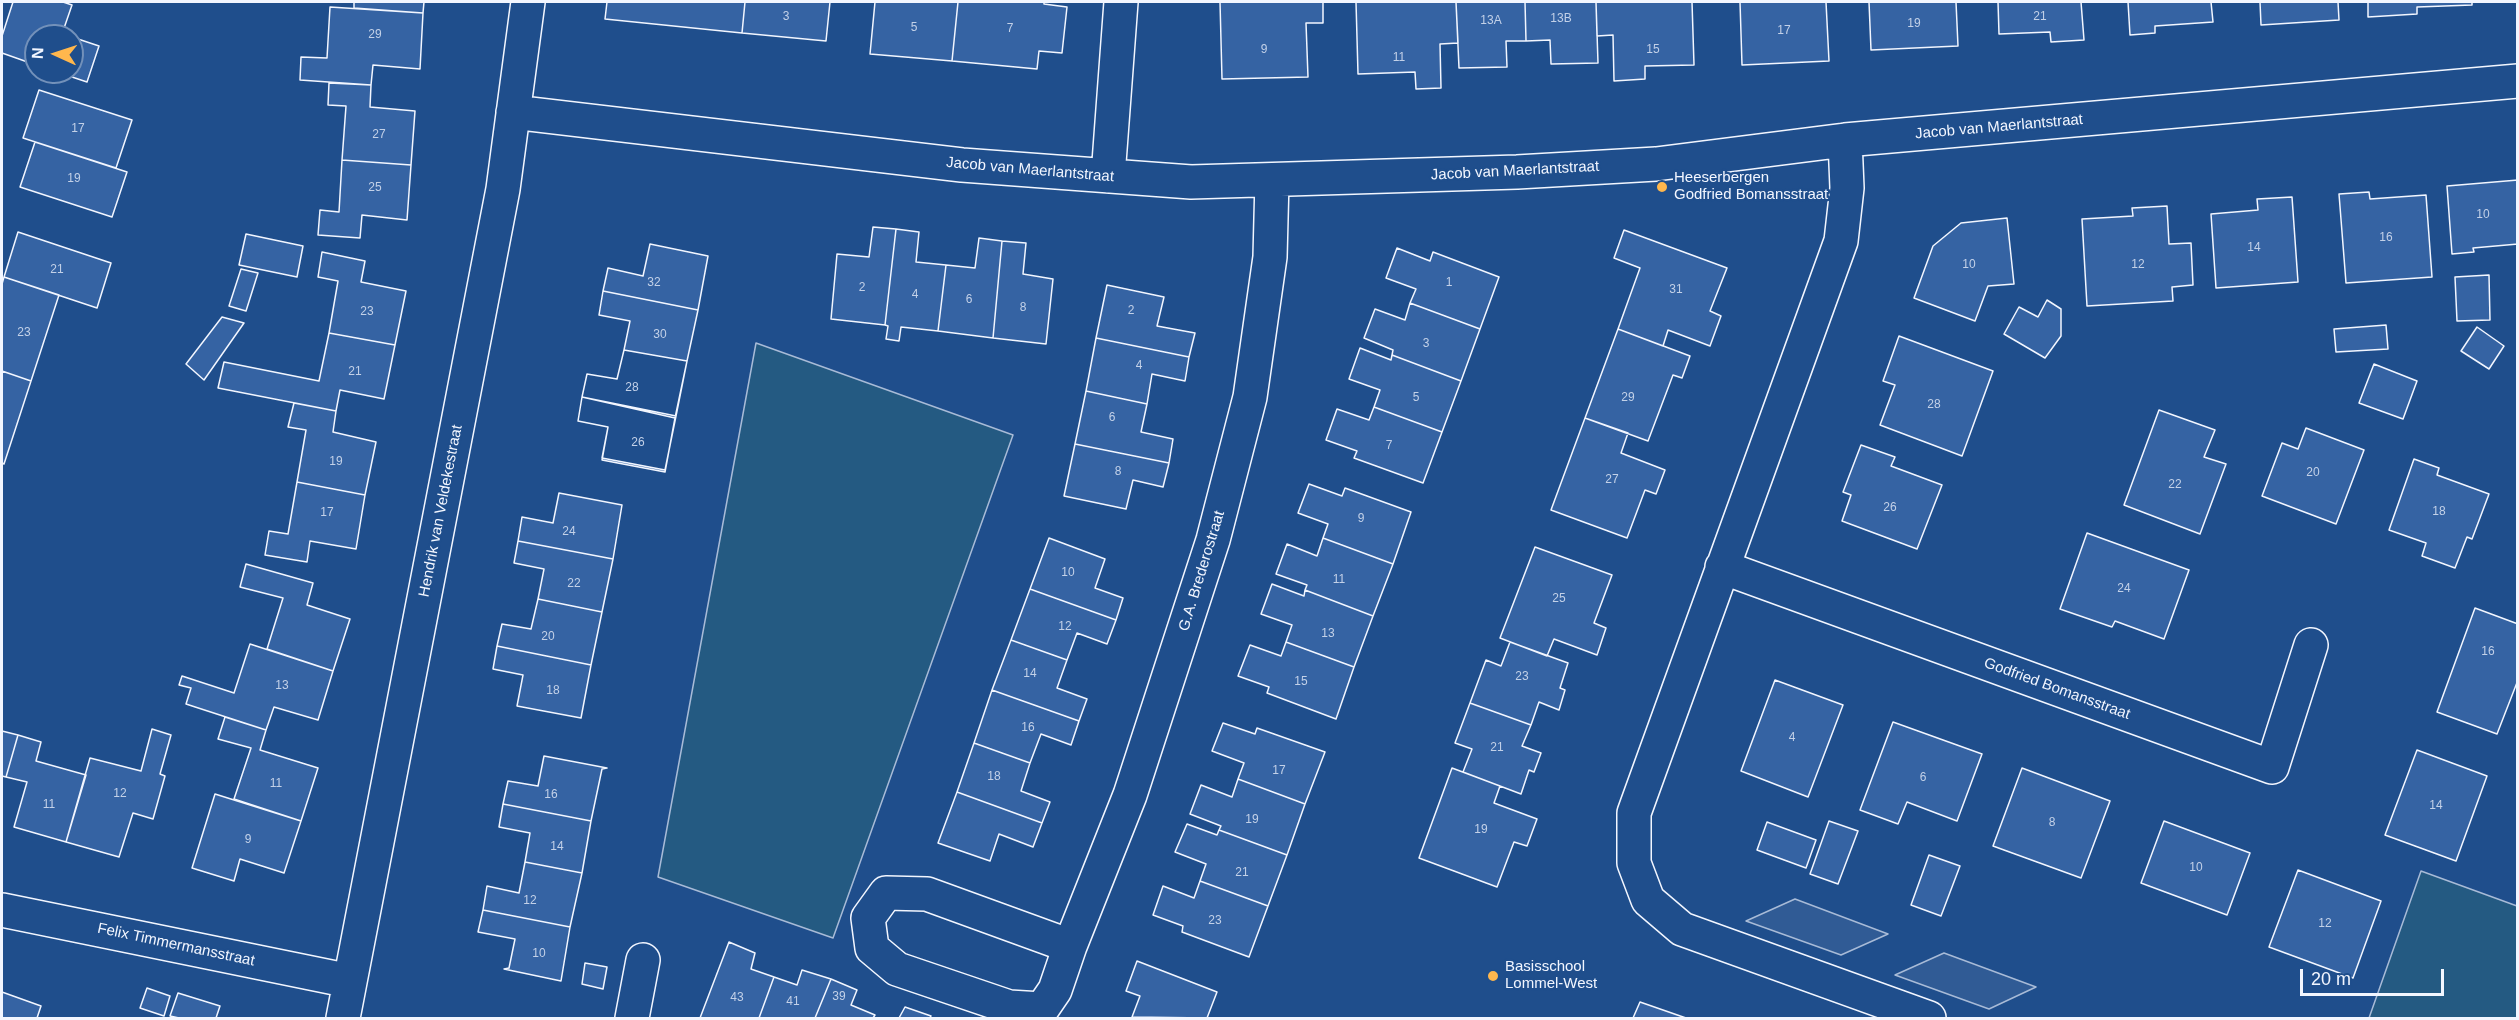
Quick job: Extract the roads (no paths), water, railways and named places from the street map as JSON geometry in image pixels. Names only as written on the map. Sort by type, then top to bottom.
[{"type":"street","name":"Hendrik van Veldekestraat","points":[[343,1018],[503,189],[528,2]]},
{"type":"street","points":[[1108,176],[1121,2]]},
{"type":"street","name":"Jacob van Maerlantstraat","points":[[513,112],[962,165],[1191,182],[1517,172],[1656,164],[1845,140],[2517,81]]},
{"type":"street","points":[[1845,140],[1847,188],[1841,241],[1634,813],[1634,863],[1648,900],[1682,929],[1929,1018]]},
{"type":"street","name":"G.A. Brederostraat","points":[[1070,946],[927,894],[886,893],[868,918],[872,948],[897,969],[1009,1007],[1041,1009],[1054,990],[1130,795],[1213,540],[1250,397],[1270,257],[1272,180]]},
{"type":"street","name":"Godfried Bomansstraat","points":[[1722,567],[2272,767],[2312,645]]},
{"type":"street","name":"Felix Timmermansstraat","points":[[2,910],[350,981]]},
{"type":"street","points":[[632,1018],[643,960]]},
{"type":"place","name":"Heeserbergen Godfried Bomansstraat","points":[[1662,187]]},
{"type":"place","name":"Basisschool Lommel-West","points":[[1493,976]]}]
